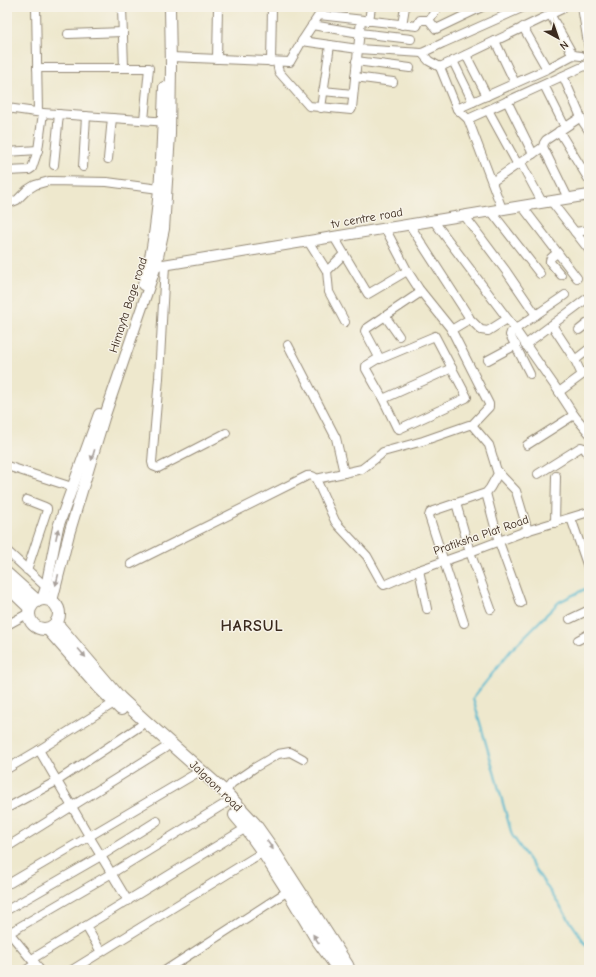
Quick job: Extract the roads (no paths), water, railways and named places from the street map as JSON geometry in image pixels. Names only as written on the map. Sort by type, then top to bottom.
[{"type":"highway","points":[[7,574],[38,604]]},
{"type":"highway","points":[[7,586],[38,604],[56,604],[59,619],[52,626],[44,629],[34,626],[31,622],[29,618],[38,604]]},
{"type":"highway","name":"Jalgaon road","points":[[52,626],[117,700],[165,748],[195,774],[227,798],[288,891],[316,938],[339,970]]},
{"type":"highway","name":"Jalgaon road","points":[[142,724],[254,823],[350,970]]},
{"type":"main road","points":[[38,604],[46,587],[58,527],[72,487],[112,378],[157,266],[153,246],[166,122],[163,7]]},
{"type":"main road","name":"Himayta Bage road","points":[[38,604],[69,534],[104,418],[157,266],[164,229],[166,122],[171,57],[170,7]]},
{"type":"main road","name":"tv centre road","points":[[157,266],[589,195]]},
{"type":"street","points":[[7,171],[31,170],[38,150],[41,112],[36,7]]},
{"type":"street","points":[[122,7],[124,68]]},
{"type":"street","points":[[217,59],[218,7]]},
{"type":"street","points":[[272,7],[274,62],[279,72],[306,104],[311,107],[351,110],[360,33],[371,7]]},
{"type":"street","points":[[402,24],[403,7]]},
{"type":"street","points":[[429,20],[438,7]]},
{"type":"street","points":[[436,29],[482,7]]},
{"type":"street","points":[[302,41],[358,49],[422,53],[524,7]]},
{"type":"street","points":[[582,7],[589,49]]},
{"type":"street","points":[[440,67],[562,9]]},
{"type":"street","points":[[171,57],[290,62],[312,25],[318,11],[365,20],[417,26],[420,20],[429,20]]},
{"type":"street","points":[[457,109],[577,56],[550,14]]},
{"type":"street","points":[[429,20],[436,29],[442,43]]},
{"type":"street","points":[[312,25],[360,33],[411,38]]},
{"type":"street","points":[[523,27],[546,69]]},
{"type":"street","points":[[68,34],[123,32]]},
{"type":"street","points":[[495,40],[515,83]]},
{"type":"street","points":[[321,108],[330,45]]},
{"type":"street","points":[[422,53],[429,61],[440,67],[457,109],[468,119],[502,209]]},
{"type":"street","points":[[466,55],[487,96]]},
{"type":"street","points":[[356,61],[410,68]]},
{"type":"street","points":[[453,61],[474,102]]},
{"type":"street","points":[[468,119],[589,64]]},
{"type":"street","points":[[38,68],[149,68],[144,120]]},
{"type":"street","points":[[562,76],[589,131]]},
{"type":"street","points":[[355,77],[393,82]]},
{"type":"street","points":[[544,84],[562,129],[589,180]]},
{"type":"street","points":[[323,91],[353,94]]},
{"type":"street","points":[[507,101],[533,154]]},
{"type":"street","points":[[7,108],[59,114],[166,122]]},
{"type":"street","points":[[488,110],[519,164],[546,202],[575,232],[589,250]]},
{"type":"street","points":[[54,166],[59,114]]},
{"type":"street","points":[[84,167],[86,116]]},
{"type":"street","points":[[568,198],[543,148],[546,140],[581,117]]},
{"type":"street","points":[[108,159],[112,118]]},
{"type":"street","points":[[492,182],[543,148]]},
{"type":"street","points":[[7,152],[38,150]]},
{"type":"street","points":[[7,204],[17,200],[27,190],[35,185],[50,181],[106,182],[159,189]]},
{"type":"street","points":[[522,206],[577,278]]},
{"type":"street","points":[[491,211],[540,274]]},
{"type":"street","points":[[464,215],[506,271],[536,315]]},
{"type":"street","points":[[433,220],[507,319],[574,415],[589,433]]},
{"type":"street","points":[[409,224],[469,318],[481,330],[488,331],[507,319]]},
{"type":"street","points":[[131,564],[307,476],[312,475],[316,479],[362,470],[383,452],[472,425],[489,406],[452,330],[421,292],[406,270],[385,228]]},
{"type":"street","points":[[575,232],[589,230]]},
{"type":"street","points":[[334,237],[368,294],[406,270]]},
{"type":"street","points":[[308,241],[327,271],[329,292],[345,322]]},
{"type":"street","points":[[558,253],[551,258],[550,262],[561,275]]},
{"type":"street","points":[[327,271],[344,254]]},
{"type":"street","points":[[157,266],[159,378],[152,462],[153,466],[158,468],[226,434]]},
{"type":"street","points":[[379,358],[365,331],[366,328],[421,292]]},
{"type":"street","points":[[530,374],[510,334],[514,329],[565,295]]},
{"type":"street","points":[[525,345],[589,297]]},
{"type":"street","points":[[385,316],[399,336]]},
{"type":"street","points":[[452,330],[469,318]]},
{"type":"street","points":[[579,330],[589,322]]},
{"type":"street","points":[[552,325],[575,360],[582,375],[559,392]]},
{"type":"street","points":[[435,336],[452,368],[467,397],[397,428],[366,367],[368,364],[379,358],[382,359],[435,336]]},
{"type":"street","points":[[288,345],[336,438],[344,473]]},
{"type":"street","points":[[488,360],[516,345]]},
{"type":"street","points":[[575,360],[589,349]]},
{"type":"street","points":[[383,399],[452,368]]},
{"type":"street","points":[[527,445],[574,415]]},
{"type":"street","points":[[472,425],[489,445],[496,468],[516,491],[528,531]]},
{"type":"street","points":[[538,474],[583,447],[589,455]]},
{"type":"street","points":[[7,466],[72,487]]},
{"type":"street","points":[[464,623],[429,516],[433,511],[486,493],[499,472]]},
{"type":"street","points":[[555,523],[556,476]]},
{"type":"street","name":"Pratiksha Plat Road","points":[[316,479],[335,521],[366,556],[384,584],[432,565],[528,531],[589,512]]},
{"type":"street","points":[[486,493],[499,542],[521,603]]},
{"type":"street","points":[[27,500],[46,507],[48,510],[27,570]]},
{"type":"street","points":[[456,503],[470,552],[491,609]]},
{"type":"street","points":[[571,518],[589,570]]},
{"type":"street","points":[[7,551],[46,587]]},
{"type":"street","points":[[419,570],[427,609]]},
{"type":"street","points":[[7,625],[38,604]]},
{"type":"street","points":[[570,619],[589,610]]},
{"type":"street","points":[[578,640],[589,634]]},
{"type":"street","points":[[7,769],[117,700]]},
{"type":"street","points":[[7,808],[57,781],[142,724]]},
{"type":"street","points":[[7,847],[165,748]]},
{"type":"street","points":[[39,750],[128,900]]},
{"type":"street","points":[[36,965],[8,931],[112,873],[227,798],[232,783],[278,754],[290,752],[303,759]]},
{"type":"street","points":[[10,883],[195,774]]},
{"type":"street","points":[[7,910],[101,856],[157,821]]},
{"type":"street","points":[[26,970],[36,965],[86,926],[246,828]]},
{"type":"street","points":[[72,970],[263,852]]},
{"type":"street","points":[[166,970],[288,891]]},
{"type":"street","points":[[86,926],[101,952]]},
{"type":"waterway","points":[[589,587],[559,602],[511,650],[473,698],[512,835],[589,949]]},
{"type":"district","name":"HARSUL","points":[[252,625]]}]
